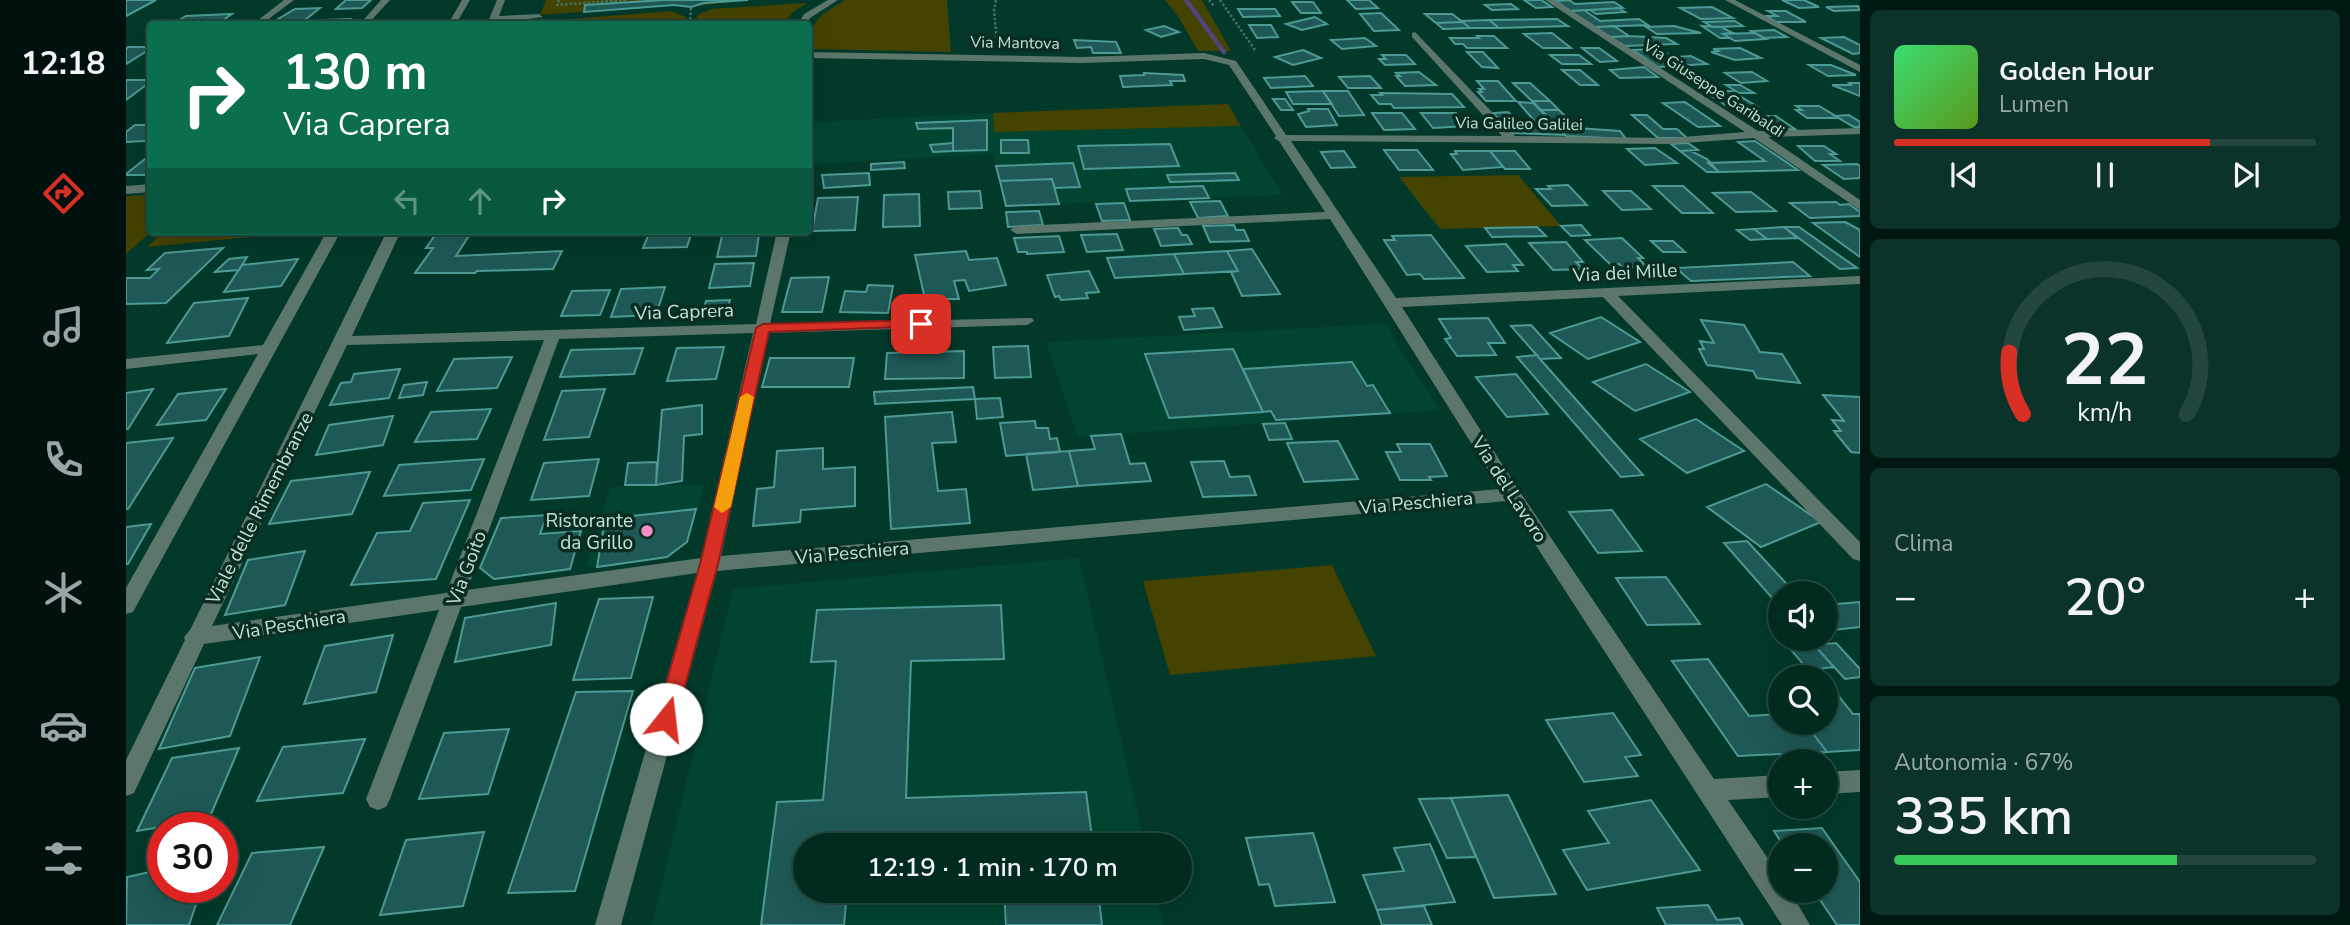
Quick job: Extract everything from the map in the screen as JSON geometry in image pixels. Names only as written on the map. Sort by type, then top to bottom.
[{"type":"street","points":[[261,21],[290,0]]},
{"type":"street","points":[[367,21],[386,0]]},
{"type":"street","points":[[454,21],[466,0]]},
{"type":"street","points":[[492,21],[501,0]]},
{"type":"street","points":[[804,21],[807,16],[834,0]]},
{"type":"street","name":"Via Giuseppe Garibaldi","points":[[1549,0],[1756,134],[1860,206]]},
{"type":"street","points":[[1729,0],[1860,69]]},
{"type":"street","points":[[501,21],[539,17]]},
{"type":"street","points":[[1415,35],[1510,138]]},
{"type":"street","name":"Via Mantova","points":[[812,55],[1081,60],[1204,56],[1220,58]]},
{"type":"street","name":"Via del Lavoro","points":[[1220,58],[1233,63],[1241,72],[1280,138],[1392,303],[1512,494],[1797,925]]},
{"type":"street","name":"Via Galileo Galilei","points":[[1280,138],[1670,141],[1756,134],[1860,131]]},
{"type":"street","points":[[126,190],[147,188]]},
{"type":"street","points":[[1017,230],[1332,215]]},
{"type":"street","points":[[126,606],[266,349],[332,235]]},
{"type":"street","name":"Viale delle Rimembranze","points":[[126,785],[194,637],[343,341],[392,235]]},
{"type":"street","points":[[608,925],[709,564],[783,235]]},
{"type":"street","name":"Via dei Mille","points":[[1392,303],[1860,280]]},
{"type":"street","points":[[1607,293],[1860,554]]},
{"type":"street","name":"Via Caprera","points":[[343,341],[553,337],[1027,321]]},
{"type":"street","name":"Via Goito","points":[[378,799],[553,337]]},
{"type":"street","points":[[126,363],[266,349]]},
{"type":"street","name":"Via Peschiera","points":[[194,637],[454,598],[709,564],[1512,494]]},
{"type":"street","points":[[1838,782],[1860,781]]},
{"type":"street","points":[[1708,790],[1768,787]]},
{"type":"path","points":[[559,0],[557,5],[628,0]]},
{"type":"path","points":[[996,0],[994,10],[999,58]]},
{"type":"path","points":[[1209,0],[1214,6]]},
{"type":"path","points":[[1220,0],[1255,50]]},
{"type":"path","points":[[690,21],[691,7]]},
{"type":"shaded area","points":[[546,0],[748,0],[540,15]]},
{"type":"shaded area","points":[[845,0],[947,0],[951,52],[812,49],[812,30],[815,23]]},
{"type":"shaded area","points":[[1165,0],[1202,0],[1231,51],[1198,51],[1178,16]]},
{"type":"shaded area","points":[[807,3],[786,21],[696,21],[697,15],[711,9]]},
{"type":"shaded area","points":[[671,11],[686,17],[685,21],[545,21]]},
{"type":"shaded area","points":[[1228,104],[1241,126],[994,132],[993,113]]},
{"type":"shaded area","points":[[993,113],[994,132],[1241,126],[1282,195],[1006,206],[993,154],[812,164],[812,122]]},
{"type":"shaded area","points":[[1518,175],[1561,226],[1440,229],[1399,177]]},
{"type":"shaded area","points":[[147,195],[147,235],[126,254],[126,196]]},
{"type":"shaded area","points":[[160,235],[272,235],[147,247]]},
{"type":"shaded area","points":[[1385,324],[1439,410],[1078,437],[1046,342]]},
{"type":"shaded area","points":[[705,485],[687,542],[667,557],[597,567],[586,566],[611,487]]},
{"type":"shaded area","points":[[1079,558],[1142,833],[793,833],[793,903],[1158,903],[1163,925],[652,925],[733,589]]},
{"type":"shaded area","points":[[1332,565],[1376,656],[1170,675],[1143,581]]},
{"type":"building","points":[[126,0],[156,0],[126,16]]},
{"type":"building","points":[[346,0],[371,0],[362,8],[336,9]]},
{"type":"building","points":[[664,0],[748,0],[704,3],[691,7],[674,5],[584,12],[585,5]]},
{"type":"building","points":[[1347,0],[1369,0],[1378,8],[1356,9]]},
{"type":"building","points":[[1524,0],[1541,0],[1552,7],[1536,8]]},
{"type":"building","points":[[1569,0],[1575,4],[1614,2],[1623,8],[1570,11],[1556,1]]},
{"type":"building","points":[[1782,0],[1804,0],[1819,7],[1799,8]]},
{"type":"building","points":[[1292,2],[1313,2],[1321,13],[1301,13]]},
{"type":"building","points":[[1511,4],[1518,9],[1492,10],[1485,5]]},
{"type":"building","points":[[1858,6],[1860,10],[1834,11],[1826,7]]},
{"type":"building","points":[[1712,7],[1733,18],[1701,19],[1680,8]]},
{"type":"building","points":[[320,8],[304,21],[275,21],[295,9]]},
{"type":"building","points":[[1618,8],[1625,12],[1596,14],[1590,10]]},
{"type":"building","points":[[1238,9],[1275,9],[1280,16],[1243,17]]},
{"type":"building","points":[[1584,10],[1600,21],[1639,19],[1648,25],[1595,27],[1570,11]]},
{"type":"building","points":[[1768,11],[1786,11],[1806,22],[1776,22],[1767,16],[1777,16]]},
{"type":"building","points":[[1381,13],[1399,30],[1374,31],[1360,14]]},
{"type":"building","points":[[232,14],[222,21],[178,21],[186,16]]},
{"type":"building","points":[[1425,14],[1452,14],[1463,22],[1436,23]]},
{"type":"building","points":[[1315,17],[1327,24],[1302,30],[1286,24]]},
{"type":"building","points":[[350,19],[348,21],[323,20]]},
{"type":"building","points":[[1557,19],[1568,26],[1499,28],[1489,20]]},
{"type":"building","points":[[1489,20],[1499,28],[1470,28],[1461,21]]},
{"type":"building","points":[[1735,21],[1743,26],[1713,27],[1704,22]]},
{"type":"building","points":[[1463,22],[1470,28],[1443,29],[1436,23]]},
{"type":"building","points":[[1249,25],[1271,25],[1278,37],[1257,38]]},
{"type":"building","points":[[1164,26],[1179,32],[1161,37],[1146,30]]},
{"type":"building","points":[[1614,26],[1629,36],[1610,37],[1595,27]]},
{"type":"building","points":[[1674,26],[1701,33],[1657,34],[1646,27]]},
{"type":"building","points":[[1702,26],[1721,27],[1733,33],[1723,34],[1730,38],[1720,38]]},
{"type":"building","points":[[1774,30],[1787,37],[1764,38],[1751,31]]},
{"type":"building","points":[[1552,33],[1571,48],[1543,48],[1524,34]]},
{"type":"building","points":[[1755,33],[1766,39],[1735,41],[1723,34]]},
{"type":"building","points":[[1477,36],[1494,36],[1507,48],[1467,48],[1463,44],[1455,44],[1450,38],[1479,38]]},
{"type":"building","points":[[1610,37],[1666,38],[1677,44],[1625,46]]},
{"type":"building","points":[[1844,37],[1860,45],[1860,53],[1853,54],[1821,38]]},
{"type":"building","points":[[1365,38],[1376,46],[1342,49],[1331,40]]},
{"type":"building","points":[[1074,40],[1116,42],[1121,53],[1093,53],[1091,47],[1077,48]]},
{"type":"building","points":[[147,47],[147,51],[126,64],[126,49]]},
{"type":"building","points":[[1582,48],[1599,48],[1617,61],[1600,62]]},
{"type":"building","points":[[1740,48],[1761,58],[1735,60],[1711,52],[1718,51],[1713,49]]},
{"type":"building","points":[[1659,49],[1666,53],[1652,54],[1659,58],[1691,56],[1707,64],[1658,67],[1633,50]]},
{"type":"building","points":[[1303,50],[1321,58],[1293,65],[1275,57]]},
{"type":"building","points":[[1467,52],[1483,52],[1498,68],[1482,67]]},
{"type":"building","points":[[1382,55],[1406,55],[1415,64],[1385,65],[1379,59],[1386,59]]},
{"type":"building","points":[[1550,55],[1579,55],[1591,64],[1562,64]]},
{"type":"building","points":[[1809,65],[1831,65],[1856,75],[1828,76]]},
{"type":"building","points":[[1644,67],[1658,77],[1620,78],[1610,70]]},
{"type":"building","points":[[1562,70],[1580,70],[1598,85],[1580,85]]},
{"type":"building","points":[[1419,72],[1436,85],[1405,86],[1396,76],[1400,76],[1396,73]]},
{"type":"building","points":[[1752,72],[1767,81],[1741,83],[1725,73]]},
{"type":"building","points":[[1144,73],[1183,75],[1185,81],[1170,81],[1172,85],[1123,87],[1120,76]]},
{"type":"building","points":[[1305,76],[1313,86],[1271,88],[1264,78]]},
{"type":"building","points":[[1370,76],[1381,88],[1348,88],[1339,77]]},
{"type":"building","points":[[126,80],[147,80],[147,84],[126,100]]},
{"type":"building","points":[[1477,81],[1498,81],[1516,101],[1486,101],[1478,92],[1482,92],[1479,89],[1484,89]]},
{"type":"building","points":[[1513,83],[1530,83],[1550,101],[1532,101]]},
{"type":"building","points":[[1849,83],[1860,83],[1860,96],[1832,85],[1851,85]]},
{"type":"building","points":[[1726,85],[1740,85],[1754,93],[1739,93]]},
{"type":"building","points":[[1323,91],[1332,104],[1293,104],[1286,92]]},
{"type":"building","points":[[1323,91],[1348,91],[1364,115],[1339,116]]},
{"type":"building","points":[[1732,91],[1758,107],[1730,108],[1705,92]]},
{"type":"building","points":[[1380,93],[1452,94],[1464,107],[1394,108],[1391,104],[1379,104],[1371,95],[1382,95]]},
{"type":"building","points":[[1273,99],[1285,99],[1293,110],[1281,110]]},
{"type":"building","points":[[1532,101],[1550,101],[1559,110],[1541,110]]},
{"type":"building","points":[[1518,102],[1533,103],[1565,135],[1511,133],[1493,113],[1508,112],[1521,125],[1539,126]]},
{"type":"building","points":[[1685,102],[1720,126],[1698,127],[1663,103]]},
{"type":"building","points":[[1796,106],[1819,106],[1839,118],[1807,118],[1796,110],[1802,110]]},
{"type":"building","points":[[1308,109],[1328,109],[1337,125],[1306,127],[1298,114],[1309,111]]},
{"type":"building","points":[[1541,110],[1559,110],[1577,128],[1620,131],[1626,139],[1566,136]]},
{"type":"building","points":[[1372,113],[1402,113],[1415,129],[1384,130]]},
{"type":"building","points":[[1421,113],[1456,113],[1467,126],[1433,128]]},
{"type":"building","points":[[1632,115],[1647,115],[1663,129],[1677,129],[1687,138],[1658,138]]},
{"type":"building","points":[[1849,115],[1860,122],[1860,127],[1854,127],[1835,116]]},
{"type":"building","points":[[1776,116],[1795,129],[1769,130],[1750,117]]},
{"type":"building","points":[[987,120],[987,150],[953,151],[953,128],[918,129],[916,123]]},
{"type":"building","points":[[135,125],[147,125],[147,139],[126,142],[126,132]]},
{"type":"building","points":[[1001,140],[1028,140],[1029,153],[1001,153]]},
{"type":"building","points":[[1755,141],[1798,170],[1719,172],[1708,163],[1765,161],[1738,142]]},
{"type":"building","points":[[953,143],[953,151],[933,152],[930,145]]},
{"type":"building","points":[[1688,143],[1698,150],[1680,151],[1671,144]]},
{"type":"building","points":[[1170,144],[1179,166],[1084,169],[1078,146]]},
{"type":"building","points":[[1798,146],[1824,146],[1836,154],[1830,154],[1840,161],[1815,161]]},
{"type":"building","points":[[1655,148],[1677,163],[1645,165],[1627,149]]},
{"type":"building","points":[[1384,150],[1417,150],[1433,170],[1399,170]]},
{"type":"building","points":[[1344,151],[1355,167],[1331,168],[1321,152]]},
{"type":"building","points":[[1455,151],[1490,151],[1503,167],[1463,170],[1451,154],[1457,154]]},
{"type":"building","points":[[1490,151],[1515,151],[1530,169],[1505,169]]},
{"type":"building","points":[[1680,151],[1691,151],[1707,159],[1719,172],[1707,172]]},
{"type":"building","points":[[147,157],[147,175],[126,174]]},
{"type":"building","points":[[904,162],[905,168],[871,170],[871,164]]},
{"type":"building","points":[[1073,163],[1080,187],[1055,188],[1052,179],[1000,181],[996,166]]},
{"type":"building","points":[[1823,165],[1860,166],[1860,178],[1844,179]]},
{"type":"building","points":[[869,173],[870,185],[824,188],[822,175]]},
{"type":"building","points":[[1235,173],[1239,180],[1170,182],[1167,175]]},
{"type":"building","points":[[1052,179],[1059,204],[1006,206],[1000,181]]},
{"type":"building","points":[[1568,185],[1587,205],[1552,206],[1536,189],[1551,189],[1548,186]]},
{"type":"building","points":[[1203,186],[1209,198],[1130,201],[1126,189]]},
{"type":"building","points":[[1653,186],[1683,186],[1713,213],[1682,213]]},
{"type":"building","points":[[980,191],[982,208],[949,209],[948,192]]},
{"type":"building","points":[[1603,191],[1631,191],[1651,209],[1622,210]]},
{"type":"building","points":[[1751,192],[1776,211],[1736,212],[1713,193]]},
{"type":"building","points":[[919,194],[920,226],[883,227],[884,195]]},
{"type":"building","points":[[858,197],[855,230],[812,231],[818,198]]},
{"type":"building","points":[[1220,201],[1228,216],[1198,218],[1190,202]]},
{"type":"building","points":[[1836,202],[1840,205],[1849,204],[1860,212],[1860,216],[1810,218],[1790,203]]},
{"type":"building","points":[[1124,203],[1130,220],[1102,221],[1096,204]]},
{"type":"building","points":[[1039,211],[1043,225],[1008,227],[1006,212]]},
{"type":"building","points":[[1845,222],[1860,230],[1860,257],[1813,223]]},
{"type":"building","points":[[1234,225],[1236,230],[1244,230],[1249,241],[1210,242],[1203,226]]},
{"type":"building","points":[[1581,225],[1590,235],[1571,236],[1561,226]]},
{"type":"building","points":[[1537,227],[1546,236],[1492,237],[1485,228]]},
{"type":"building","points":[[1784,227],[1797,238],[1767,239],[1754,229]]},
{"type":"building","points":[[1784,227],[1799,227],[1857,268],[1840,269]]},
{"type":"building","points":[[1178,228],[1182,235],[1187,235],[1192,244],[1161,246],[1154,229]]},
{"type":"building","points":[[1754,229],[1767,239],[1750,240],[1737,230]]},
{"type":"building","points":[[1117,234],[1123,250],[1087,252],[1081,235]]},
{"type":"building","points":[[435,235],[469,235],[456,256],[562,251],[553,269],[415,273],[433,248],[426,248]]},
{"type":"building","points":[[648,235],[691,235],[687,247],[643,248]]},
{"type":"building","points":[[759,235],[756,256],[717,257],[722,236]]},
{"type":"building","points":[[1431,235],[1464,278],[1424,279],[1420,274],[1407,275],[1384,240],[1395,240],[1392,236]]},
{"type":"building","points":[[1059,236],[1064,252],[1018,252],[1014,238]]},
{"type":"building","points":[[1622,238],[1643,258],[1638,258],[1646,266],[1622,267],[1619,264],[1610,264],[1585,240]]},
{"type":"building","points":[[1651,241],[1673,241],[1685,252],[1663,252]]},
{"type":"building","points":[[1566,242],[1583,262],[1576,262],[1583,269],[1553,270],[1529,243]]},
{"type":"building","points":[[1506,244],[1523,265],[1513,265],[1518,271],[1487,272],[1466,246]]},
{"type":"building","points":[[223,248],[166,303],[126,304],[126,278],[150,278],[159,269],[147,270],[165,253]]},
{"type":"building","points":[[1252,249],[1280,294],[1242,296],[1231,272],[1238,271],[1227,251]]},
{"type":"building","points":[[966,251],[969,260],[997,258],[1006,285],[969,291],[965,280],[954,281],[959,299],[925,299],[915,255]]},
{"type":"building","points":[[1227,251],[1238,271],[1184,274],[1174,254]]},
{"type":"building","points":[[1174,254],[1184,274],[1115,278],[1107,258]]},
{"type":"building","points":[[247,257],[239,270],[215,272],[229,259]]},
{"type":"building","points":[[298,259],[281,286],[224,292],[242,265]]},
{"type":"building","points":[[1793,262],[1810,276],[1691,281],[1676,268]]},
{"type":"building","points":[[754,263],[750,286],[709,288],[715,264]]},
{"type":"building","points":[[1089,271],[1099,292],[1086,293],[1088,298],[1061,300],[1059,296],[1055,297],[1047,275]]},
{"type":"building","points":[[829,277],[822,312],[782,312],[791,278]]},
{"type":"building","points":[[868,285],[893,286],[888,313],[840,312],[845,291],[866,292]]},
{"type":"building","points":[[665,287],[656,315],[611,317],[621,289]]},
{"type":"building","points":[[610,290],[600,315],[561,316],[572,291]]},
{"type":"building","points":[[248,298],[229,336],[167,343],[194,303]]},
{"type":"building","points":[[730,300],[727,311],[703,312],[706,301]]},
{"type":"building","points":[[1213,308],[1222,327],[1184,330],[1179,317],[1195,316],[1192,309]]},
{"type":"building","points":[[1601,317],[1640,342],[1588,359],[1550,333]]},
{"type":"building","points":[[1488,318],[1505,343],[1488,343],[1496,355],[1457,356],[1445,339],[1451,338],[1439,319]]},
{"type":"building","points":[[1701,320],[1744,325],[1760,352],[1782,354],[1800,383],[1757,378],[1753,371],[1707,365],[1699,349],[1704,349],[1700,341],[1714,343]]},
{"type":"building","points":[[1531,325],[1561,358],[1540,359],[1511,326]]},
{"type":"building","points":[[1028,346],[1031,377],[995,378],[993,347]]},
{"type":"building","points":[[724,347],[716,379],[667,381],[677,348]]},
{"type":"building","points":[[643,348],[634,374],[560,377],[571,350]]},
{"type":"building","points":[[1233,349],[1263,412],[1169,418],[1145,354]]},
{"type":"building","points":[[964,351],[964,378],[885,379],[887,353]]},
{"type":"building","points":[[1537,355],[1643,475],[1621,477],[1517,357]]},
{"type":"building","points":[[512,357],[497,388],[437,391],[454,359]]},
{"type":"building","points":[[770,358],[854,358],[849,387],[762,387]]},
{"type":"building","points":[[1352,362],[1367,386],[1373,385],[1390,413],[1276,420],[1271,411],[1263,412],[1243,369]]},
{"type":"building","points":[[1646,364],[1690,392],[1635,411],[1593,382]]},
{"type":"building","points":[[400,369],[389,398],[330,405],[341,383],[351,382],[354,374]]},
{"type":"building","points":[[1516,374],[1548,414],[1507,417],[1476,377]]},
{"type":"building","points":[[427,382],[423,395],[399,398],[404,385]]},
{"type":"building","points":[[973,387],[975,399],[875,404],[874,392]]},
{"type":"building","points":[[153,389],[128,429],[126,429],[126,393]]},
{"type":"building","points":[[226,389],[206,420],[157,425],[178,394]]},
{"type":"building","points":[[605,389],[589,437],[544,440],[562,391]]},
{"type":"building","points":[[1823,395],[1860,397],[1860,453],[1851,452],[1834,431],[1841,431],[1832,420],[1844,421]]},
{"type":"building","points":[[1000,398],[1003,417],[977,419],[975,399]]},
{"type":"building","points":[[702,405],[702,434],[684,436],[682,481],[656,485],[662,410]]},
{"type":"building","points":[[491,409],[477,439],[415,442],[431,412]]},
{"type":"building","points":[[952,412],[956,442],[932,443],[938,491],[966,489],[970,523],[891,529],[885,417]]},
{"type":"building","points":[[393,416],[383,445],[316,455],[329,425]]},
{"type":"building","points":[[1696,419],[1744,451],[1687,473],[1640,439]]},
{"type":"building","points":[[1035,421],[1036,428],[1048,428],[1050,439],[1057,438],[1060,452],[1006,456],[1000,423]]},
{"type":"building","points":[[1285,423],[1292,439],[1269,440],[1263,424]]},
{"type":"building","points":[[1121,434],[1130,464],[1145,463],[1151,481],[1078,486],[1069,451],[1095,449],[1091,436]]},
{"type":"building","points":[[173,438],[128,509],[126,509],[126,443]]},
{"type":"building","points":[[1338,441],[1358,479],[1304,482],[1287,443]]},
{"type":"building","points":[[1397,444],[1430,444],[1447,476],[1429,477],[1431,480],[1400,480],[1386,452],[1401,452]]},
{"type":"building","points":[[823,448],[823,469],[855,467],[855,506],[801,510],[800,522],[753,526],[757,489],[774,487],[777,451]]},
{"type":"building","points":[[1069,451],[1078,486],[1033,490],[1026,454]]},
{"type":"building","points":[[484,459],[471,490],[384,496],[399,465]]},
{"type":"building","points":[[599,459],[589,496],[531,500],[544,463]]},
{"type":"building","points":[[1224,461],[1230,477],[1249,476],[1256,495],[1203,497],[1191,462]]},
{"type":"building","points":[[657,462],[656,485],[625,485],[628,463]]},
{"type":"building","points":[[370,472],[352,514],[269,524],[291,481]]},
{"type":"building","points":[[1766,484],[1821,522],[1761,547],[1707,507]]},
{"type":"building","points":[[470,500],[436,579],[351,585],[377,533],[410,531],[423,503]]},
{"type":"building","name":"Ristorante da Grillo","points":[[696,509],[687,542],[667,557],[597,567],[605,519]]},
{"type":"building","points":[[1612,510],[1642,551],[1598,553],[1569,512]]},
{"type":"building","points":[[547,515],[540,534],[581,531],[570,569],[494,579],[480,568],[501,518]]},
{"type":"building","points":[[151,524],[128,564],[126,564],[126,527]]},
{"type":"building","points":[[1747,541],[1784,581],[1768,581],[1768,593],[1724,543]]},
{"type":"building","points":[[305,551],[285,605],[225,615],[248,560]]},
{"type":"building","points":[[1666,577],[1700,624],[1647,625],[1616,578]]},
{"type":"building","points":[[653,597],[631,678],[573,680],[599,599]]},
{"type":"building","points":[[1860,602],[1860,627],[1838,630],[1838,604]]},
{"type":"building","points":[[556,603],[551,645],[455,662],[465,618]]},
{"type":"building","points":[[1001,605],[1004,659],[911,661],[906,798],[1086,792],[1091,833],[793,833],[793,903],[846,903],[844,925],[761,925],[777,802],[823,800],[836,661],[811,662],[817,610]]},
{"type":"building","points":[[393,635],[376,692],[304,704],[325,646]]},
{"type":"building","points":[[1838,645],[1860,669],[1860,677],[1845,679],[1838,671],[1838,665],[1832,665],[1819,651],[1838,651]]},
{"type":"building","points":[[1792,651],[1820,651],[1832,665],[1804,665]]},
{"type":"building","points":[[260,657],[230,736],[159,749],[195,668]]},
{"type":"building","points":[[1708,659],[1749,716],[1768,715],[1768,735],[1814,735],[1825,749],[1768,749],[1768,755],[1738,756],[1672,661]]},
{"type":"building","points":[[633,691],[575,891],[508,893],[576,692]]},
{"type":"building","points":[[1838,695],[1853,714],[1860,714],[1860,750],[1825,749],[1814,735],[1838,735]]},
{"type":"building","points":[[1613,713],[1641,755],[1625,757],[1638,776],[1584,782],[1546,720]]},
{"type":"building","points":[[509,729],[488,794],[419,799],[444,733]]},
{"type":"building","points":[[365,739],[343,793],[257,801],[283,747]]},
{"type":"building","points":[[239,748],[212,812],[147,812],[147,829],[137,831],[172,758]]},
{"type":"building","points":[[1508,795],[1556,894],[1494,898],[1451,798]]},
{"type":"building","points":[[1451,798],[1476,857],[1447,858],[1419,799]]},
{"type":"building","points":[[1651,800],[1700,870],[1587,890],[1563,850],[1609,843],[1588,811]]},
{"type":"building","points":[[1822,828],[1826,833],[1775,833],[1774,831]]},
{"type":"building","points":[[484,832],[463,906],[380,915],[406,840]]},
{"type":"building","points":[[1313,833],[1335,902],[1275,906],[1269,884],[1259,885],[1246,838]]},
{"type":"building","points":[[1430,844],[1455,902],[1377,910],[1363,875],[1404,871],[1394,848]]},
{"type":"building","points":[[324,847],[290,925],[217,925],[228,903],[238,903],[238,882],[252,853]]},
{"type":"building","points":[[1838,851],[1860,882],[1860,925],[1837,925],[1822,903],[1838,903]]},
{"type":"building","points":[[147,873],[147,903],[197,903],[189,925],[126,925],[127,877]]},
{"type":"building","points":[[1005,903],[1099,903],[1102,925],[1006,925]]},
{"type":"building","points":[[1708,905],[1717,920],[1739,918],[1743,925],[1666,925],[1657,908]]},
{"type":"building","points":[[1424,906],[1432,925],[1382,925],[1377,910]]},
{"type":"waterway","points":[[1186,0],[1224,52]]},
{"type":"slow traffic","points":[[722,507],[747,397]]},
{"type":"place","name":"Ristorante da Grillo","points":[[647,531]]},
{"type":"route","points":[[666,719],[709,564],[763,328],[921,324]]}]
